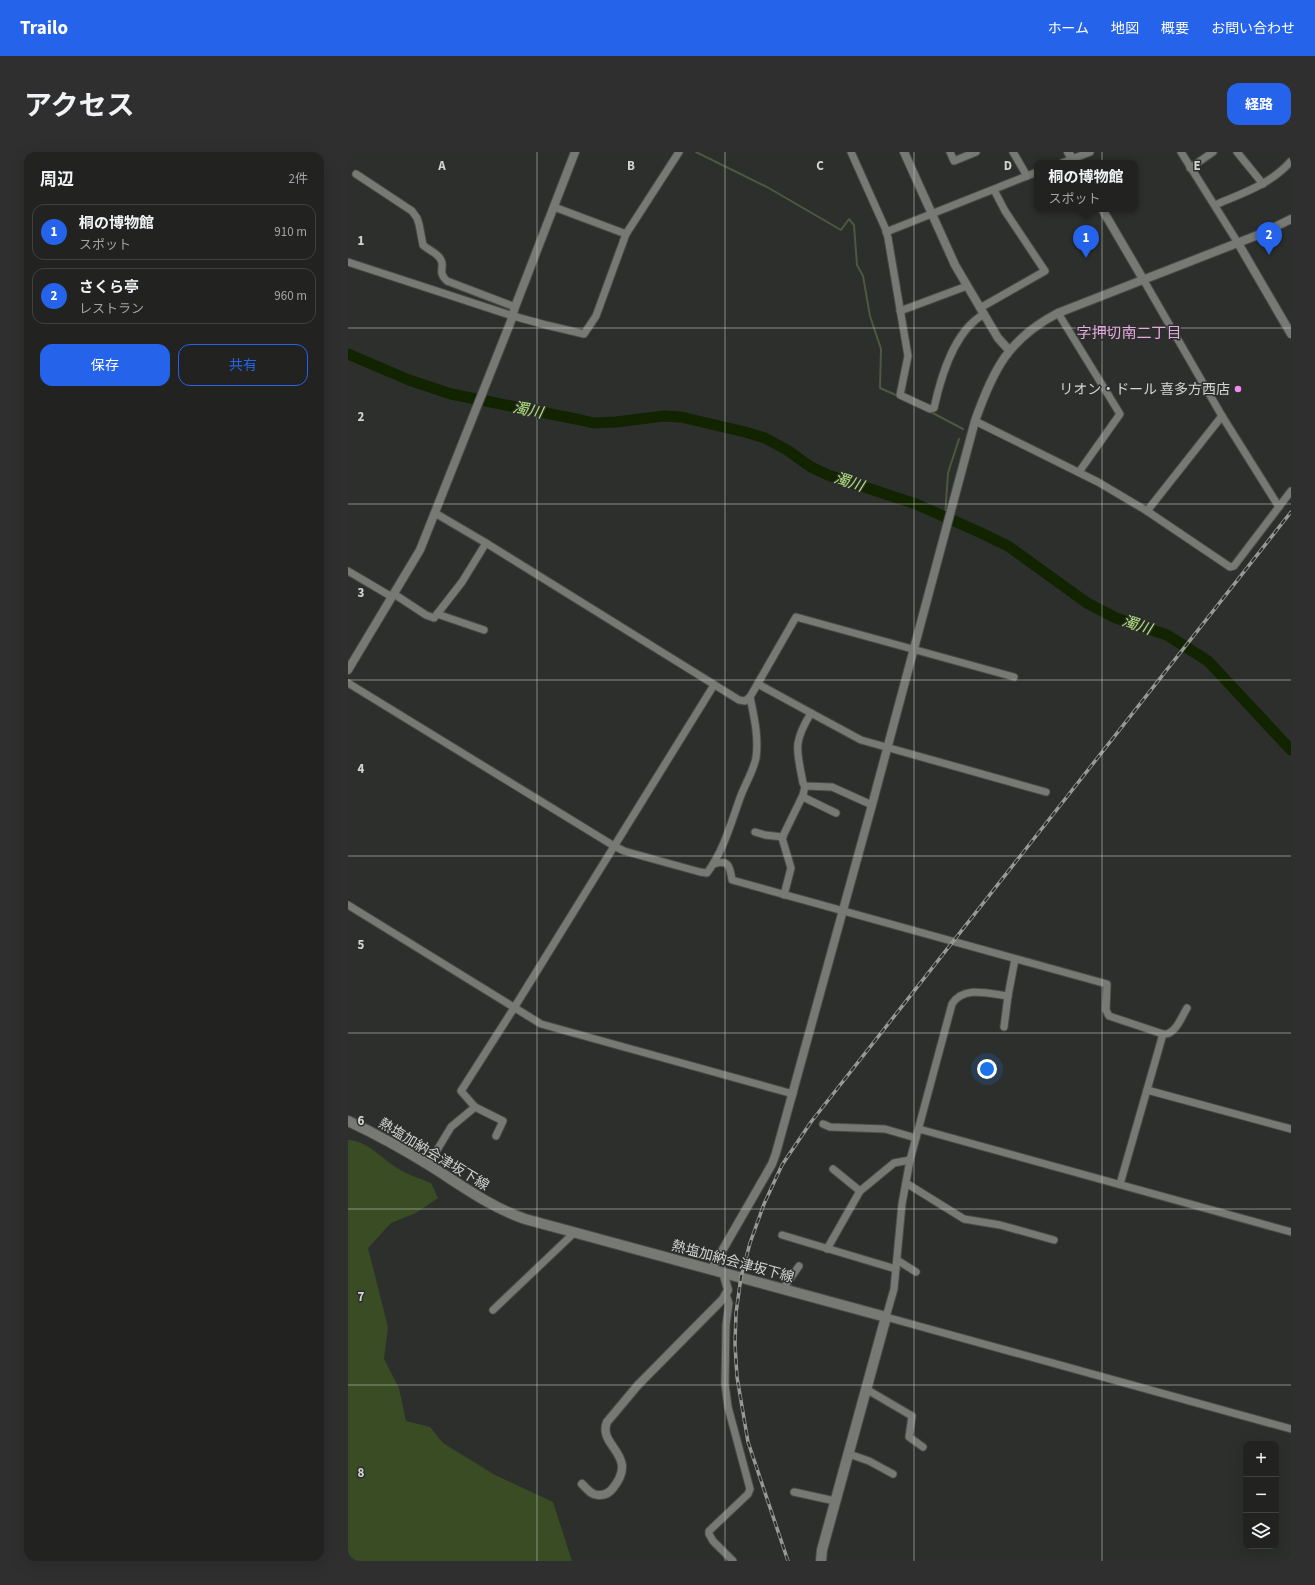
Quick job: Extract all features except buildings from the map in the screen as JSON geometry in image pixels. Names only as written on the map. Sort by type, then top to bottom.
[{"type":"main road","name":"熱塩加納会津坂下線","points":[[348,1121],[378,1136],[505,1212],[886,1317]]},
{"type":"main road","points":[[821,1561],[822,1550],[835,1501],[886,1317]]},
{"type":"street","points":[[348,670],[420,550],[512,318],[575,152]]},
{"type":"street","points":[[348,262],[512,318],[584,334],[596,316],[626,234],[679,152]]},
{"type":"street","points":[[851,152],[886,232],[908,356],[900,395],[930,409],[934,408],[941,380],[952,353],[972,322],[982,311],[1045,272],[994,190]]},
{"type":"street","points":[[904,152],[943,242],[998,338],[1009,350]]},
{"type":"street","points":[[950,152],[954,161],[976,152]]},
{"type":"street","points":[[1013,152],[1027,176]]},
{"type":"street","points":[[1072,158],[1090,152]]},
{"type":"street","points":[[1181,152],[1238,243],[1291,334]]},
{"type":"street","points":[[1190,168],[1213,152]]},
{"type":"street","points":[[1237,152],[1263,184]]},
{"type":"street","points":[[1215,205],[1274,178],[1291,161]]},
{"type":"street","points":[[886,232],[1034,173]]},
{"type":"street","points":[[356,174],[412,211],[417,218],[422,245],[440,258],[442,262],[442,276],[447,281],[515,307]]},
{"type":"street","points":[[554,207],[626,234]]},
{"type":"street","points":[[1104,212],[1222,416],[1279,507]]},
{"type":"street","points":[[711,1270],[772,1164],[793,1094],[872,805],[975,421],[995,371],[1009,350],[1025,334],[1044,320],[1143,279],[1263,233],[1291,219]]},
{"type":"street","points":[[900,311],[967,286]]},
{"type":"street","points":[[1058,313],[1120,414],[1079,472]]},
{"type":"street","points":[[1147,512],[1222,416]]},
{"type":"street","points":[[975,421],[1079,472],[1147,512],[1230,567],[1234,566],[1291,491]]},
{"type":"street","points":[[434,513],[486,543],[739,700],[745,701],[750,697],[796,617],[1014,677]]},
{"type":"street","points":[[348,571],[432,618],[437,614],[462,582],[486,543]]},
{"type":"street","points":[[437,614],[484,630]]},
{"type":"street","points":[[348,683],[614,846],[624,851],[708,873],[714,864],[736,812],[756,758],[756,725],[750,697]]},
{"type":"street","points":[[758,684],[856,737],[1046,792]]},
{"type":"street","points":[[496,1136],[503,1121],[475,1107],[461,1091],[714,685]]},
{"type":"street","points":[[784,895],[791,868],[783,842],[783,837],[803,796],[805,786],[803,783],[796,748],[798,739],[811,714]]},
{"type":"street","points":[[805,786],[832,787],[872,805]]},
{"type":"street","points":[[803,796],[836,813]]},
{"type":"street","points":[[755,832],[783,837]]},
{"type":"street","points":[[714,864],[721,862],[727,864],[730,868],[732,880],[1107,984],[1106,1010],[1109,1016],[1163,1034],[1169,1034],[1173,1031],[1187,1008]]},
{"type":"street","points":[[348,905],[541,1024],[793,1094]]},
{"type":"street","points":[[1004,1027],[1015,959]]},
{"type":"street","points":[[1008,996],[974,992],[963,995],[952,1004],[910,1160],[902,1204],[892,1296],[886,1317],[1291,1428]]},
{"type":"street","points":[[1120,1184],[1163,1034]]},
{"type":"street","points":[[1147,1090],[1291,1129]]},
{"type":"street","points":[[428,1165],[451,1128],[475,1107]]},
{"type":"street","points":[[823,1124],[833,1128],[886,1129],[916,1138]]},
{"type":"street","points":[[919,1129],[1291,1232]]},
{"type":"street","points":[[828,1249],[860,1191],[894,1163],[910,1160]]},
{"type":"street","points":[[833,1169],[860,1191]]},
{"type":"street","points":[[906,1183],[964,1219],[1000,1225],[1054,1240]]},
{"type":"street","points":[[493,1310],[575,1232]]},
{"type":"street","points":[[782,1235],[896,1269]]},
{"type":"street","points":[[897,1260],[916,1272]]},
{"type":"street","points":[[785,1289],[799,1266]]},
{"type":"street","points":[[582,1484],[589,1491],[596,1495],[602,1496],[611,1490],[617,1483],[620,1476],[622,1462],[607,1436],[605,1427],[607,1422],[638,1385],[670,1351],[716,1307],[726,1295],[728,1290],[723,1272]]},
{"type":"street","points":[[726,1295],[729,1303],[726,1325],[725,1384],[728,1411],[750,1489],[748,1494],[709,1531],[708,1534],[733,1561]]},
{"type":"street","points":[[866,1389],[912,1416],[909,1437],[923,1447]]},
{"type":"street","points":[[849,1454],[869,1461],[893,1474]]},
{"type":"street","points":[[794,1492],[835,1501]]},
{"type":"green space","points":[[348,1140],[367,1146],[398,1169],[431,1183],[438,1198],[416,1213],[391,1223],[368,1248],[388,1327],[384,1359],[399,1388],[406,1421],[430,1427],[443,1443],[495,1475],[553,1502],[572,1561],[348,1561]]},
{"type":"waterway","points":[[696,152],[767,187],[841,230],[849,219],[854,225],[857,265],[863,276],[870,316],[881,349],[880,388],[898,396]]},
{"type":"waterway","name":"濁川","points":[[348,354],[409,380],[451,394],[594,423],[664,416],[681,417],[765,438],[787,450],[811,467],[828,475],[916,504],[1008,546],[1087,603],[1116,618],[1167,635],[1208,661],[1291,750]]},
{"type":"waterway","points":[[929,411],[963,429]]},
{"type":"waterway","points":[[945,517],[948,473],[959,439]]},
{"type":"railway","points":[[788,1561],[748,1442],[737,1377],[735,1344],[736,1313],[741,1277],[750,1243],[764,1204],[782,1165],[811,1122],[1291,512]]},
{"type":"place","name":"さくら亭","points":[[1269,255]]},
{"type":"place","name":"桐の博物館","points":[[1086,258]]},
{"type":"place","name":"リオン・ドール 喜多方西店","points":[[1238,389]]},
{"type":"district","name":"字押切南二丁目","points":[[1129,333]]}]
